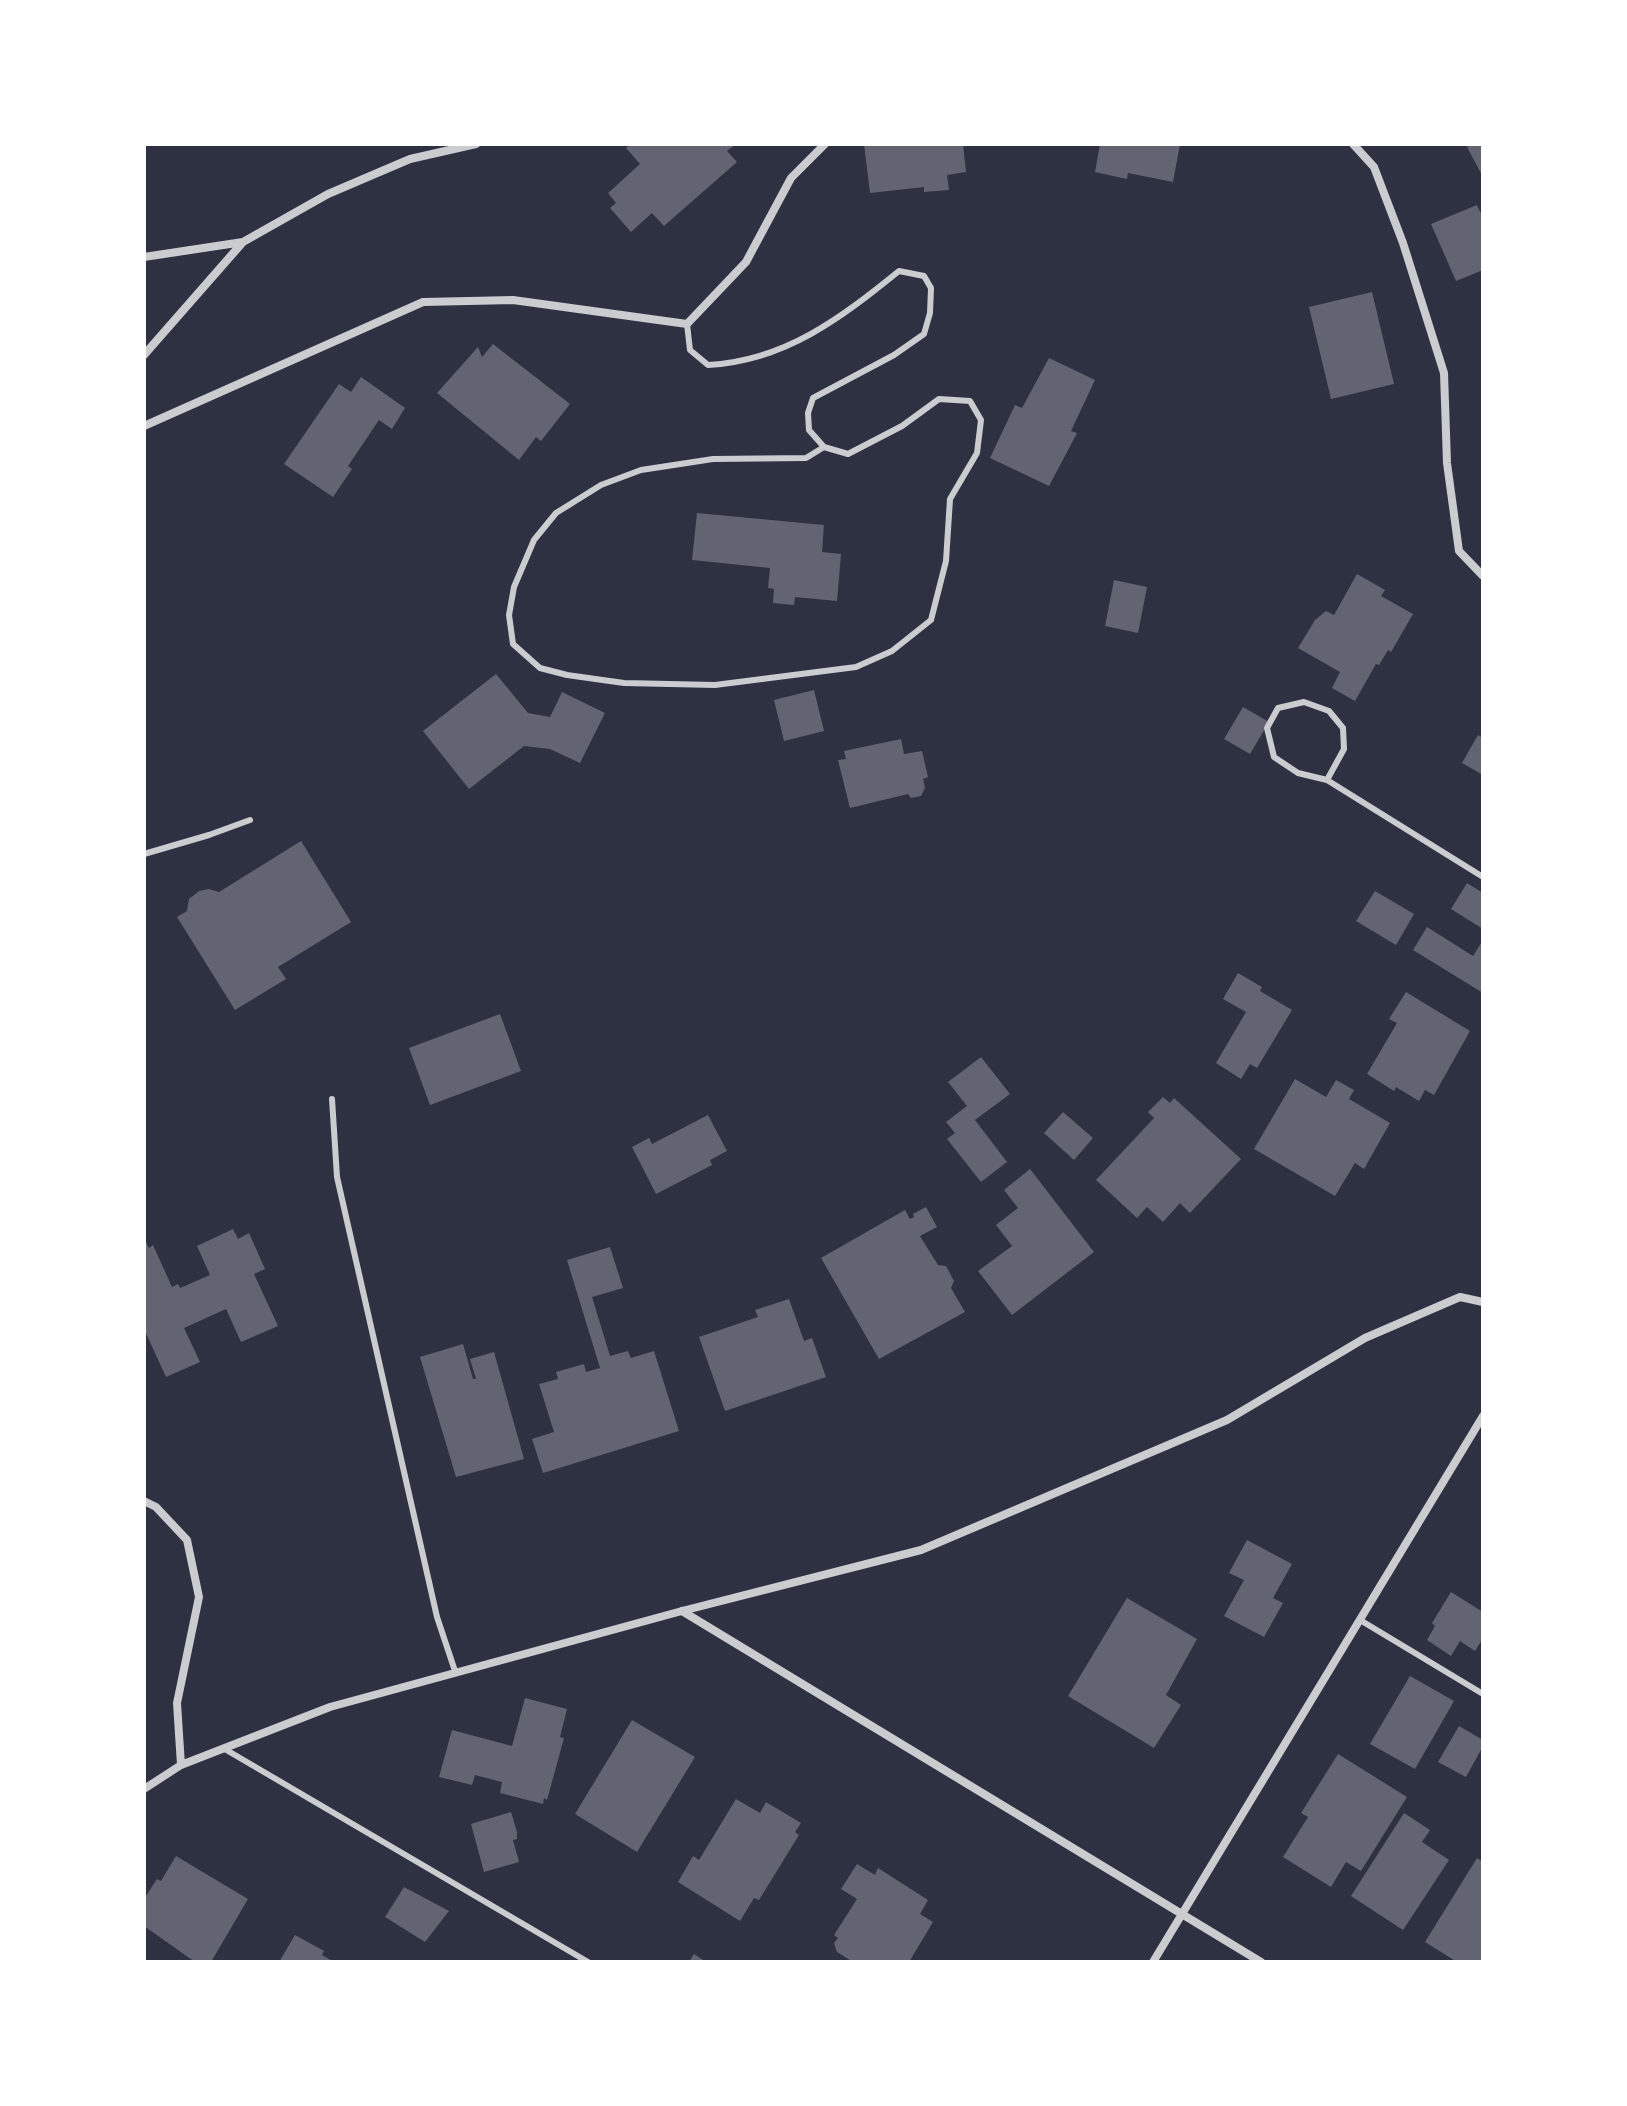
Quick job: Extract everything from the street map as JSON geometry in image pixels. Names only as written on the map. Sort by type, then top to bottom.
[{"type":"street","points":[[144,355],[243,242],[328,194],[410,159],[476,144]]},
{"type":"street","points":[[144,426],[423,302],[513,300],[687,324],[746,262],[791,178],[825,144]]},
{"type":"street","points":[[1353,144],[1374,167],[1403,243],[1444,373],[1447,463],[1459,551],[1483,576]]},
{"type":"street","points":[[144,257],[243,242]]},
{"type":"street","points":[[144,1789],[181,1765],[330,1707],[455,1671],[921,1550],[1227,1420],[1365,1338],[1460,1297],[1483,1302]]},
{"type":"street","points":[[1153,1962],[1483,1416]]},
{"type":"street","points":[[144,1501],[156,1507],[187,1540],[199,1597],[177,1703],[181,1765]]},
{"type":"street","points":[[682,1611],[1261,1962]]},
{"type":"lane","points":[[687,324],[690,350],[708,365],[732,364],[783,350],[854,308],[899,271],[924,276],[931,288],[930,313],[924,334],[894,355],[813,398],[808,413],[809,430],[824,447],[848,454],[902,426],[939,399],[970,401],[981,420],[977,453],[950,499],[946,561],[931,620],[892,651],[856,667],[715,685],[639,684],[567,675],[540,668],[513,644],[509,615],[514,587],[534,540],[556,513],[601,485],[641,470],[713,459],[806,458],[824,447]]},
{"type":"lane","points":[[1327,780],[1344,749],[1343,728],[1329,711],[1304,702],[1278,708],[1267,728],[1274,757],[1298,773],[1327,780],[1483,877]]},
{"type":"lane","points":[[144,854],[250,820]]},
{"type":"lane","points":[[332,1099],[337,1177],[437,1617],[455,1671]]},
{"type":"lane","points":[[1360,1620],[1483,1694]]},
{"type":"lane","points":[[223,1748],[588,1962]]},
{"type":"building","points":[[631,144],[736,144],[727,151],[737,162],[664,226],[652,213],[631,232],[610,208],[616,203],[608,193],[640,164],[626,148]]},
{"type":"building","points":[[864,144],[963,144],[966,172],[947,175],[949,190],[924,192],[924,187],[870,193]]},
{"type":"building","points":[[1100,144],[1180,144],[1173,182],[1128,173],[1127,179],[1095,172]]},
{"type":"building","points":[[1483,144],[1483,177],[1467,147]]},
{"type":"building","points":[[1477,205],[1483,218],[1483,270],[1456,281],[1431,224]]},
{"type":"building","points":[[1372,292],[1394,384],[1331,399],[1309,307]]},
{"type":"building","points":[[493,344],[570,404],[541,441],[536,437],[519,460],[437,393],[478,347],[482,357]]},
{"type":"building","points":[[1049,358],[1095,380],[1071,431],[1077,433],[1049,486],[990,458],[1015,405],[1022,408]]},
{"type":"building","points":[[361,377],[405,408],[392,429],[379,420],[348,466],[352,469],[333,497],[284,464],[339,384],[351,392]]},
{"type":"building","points":[[697,513],[824,525],[822,552],[841,554],[837,601],[795,597],[794,605],[773,603],[774,589],[768,588],[770,568],[692,560]]},
{"type":"building","points":[[1357,574],[1385,590],[1381,596],[1413,614],[1391,652],[1388,650],[1379,665],[1376,664],[1355,701],[1332,688],[1340,672],[1298,648],[1315,620],[1326,611],[1334,615]]},
{"type":"building","points":[[1114,580],[1147,587],[1138,633],[1105,626]]},
{"type":"building","points":[[496,674],[528,713],[550,717],[562,692],[605,713],[580,763],[550,749],[524,746],[469,789],[423,731]]},
{"type":"building","points":[[814,690],[824,731],[784,741],[774,700]]},
{"type":"building","points":[[1243,707],[1269,722],[1250,754],[1224,739]]},
{"type":"building","points":[[1478,735],[1483,738],[1483,775],[1462,763]]},
{"type":"building","points":[[901,739],[904,754],[922,751],[928,777],[923,779],[925,788],[921,796],[911,798],[908,794],[850,808],[838,760],[846,759],[844,751]]},
{"type":"building","points":[[301,841],[351,922],[278,967],[286,979],[235,1010],[177,917],[187,911],[189,899],[199,891],[209,889],[219,892]]},
{"type":"building","points":[[1467,883],[1483,893],[1483,929],[1451,909]]},
{"type":"building","points":[[1375,891],[1414,914],[1396,945],[1356,921]]},
{"type":"building","points":[[1427,927],[1473,956],[1483,940],[1483,993],[1413,950]]},
{"type":"building","points":[[1238,973],[1262,987],[1260,991],[1292,1010],[1257,1068],[1250,1064],[1241,1079],[1216,1063],[1246,1012],[1223,999]]},
{"type":"building","points":[[1406,992],[1470,1031],[1434,1095],[1425,1090],[1419,1101],[1396,1087],[1394,1091],[1367,1074],[1397,1023],[1389,1019]]},
{"type":"building","points":[[500,1014],[521,1071],[430,1105],[409,1048]]},
{"type":"building","points":[[981,1057],[1010,1094],[975,1120],[1007,1162],[981,1182],[947,1139],[955,1133],[946,1122],[967,1106],[948,1082]]},
{"type":"building","points":[[1295,1079],[1326,1097],[1336,1080],[1354,1090],[1349,1099],[1390,1123],[1364,1169],[1355,1163],[1335,1196],[1254,1149]]},
{"type":"building","points":[[1163,1097],[1170,1103],[1174,1098],[1241,1159],[1190,1213],[1180,1203],[1163,1222],[1147,1207],[1137,1218],[1096,1180],[1154,1118],[1148,1112]]},
{"type":"building","points":[[1063,1112],[1093,1138],[1074,1160],[1044,1133]]},
{"type":"building","points":[[708,1115],[727,1151],[710,1160],[712,1165],[656,1194],[632,1147],[649,1138],[652,1144]]},
{"type":"building","points":[[1030,1169],[1094,1252],[1012,1315],[978,1271],[1012,1246],[996,1225],[1018,1208],[1004,1190]]},
{"type":"building","points":[[926,1207],[937,1227],[920,1236],[938,1265],[946,1266],[954,1281],[951,1288],[965,1312],[879,1359],[821,1258],[905,1210],[910,1219]]},
{"type":"building","points":[[233,1229],[238,1239],[249,1233],[265,1269],[254,1274],[278,1326],[241,1342],[226,1309],[184,1328],[200,1362],[166,1377],[144,1329],[144,1238],[149,1248],[153,1245],[172,1287],[178,1284],[180,1288],[210,1275],[197,1246]]},
{"type":"building","points":[[610,1247],[623,1288],[592,1297],[610,1356],[628,1351],[631,1358],[654,1351],[679,1431],[543,1473],[532,1439],[554,1432],[539,1384],[558,1379],[556,1372],[584,1364],[586,1372],[600,1368],[567,1260]]},
{"type":"building","points":[[789,1299],[804,1341],[812,1338],[826,1377],[725,1411],[699,1337],[758,1317],[755,1310]]},
{"type":"building","points":[[463,1344],[473,1379],[476,1379],[470,1359],[494,1352],[524,1459],[456,1477],[420,1357]]},
{"type":"building","points":[[1247,1540],[1292,1564],[1273,1598],[1283,1603],[1264,1637],[1224,1616],[1244,1580],[1229,1573]]},
{"type":"building","points":[[1451,1592],[1483,1612],[1483,1638],[1475,1651],[1460,1641],[1451,1656],[1427,1640],[1435,1626],[1432,1623]]},
{"type":"building","points":[[1127,1598],[1197,1639],[1166,1695],[1181,1705],[1154,1748],[1068,1696]]},
{"type":"building","points":[[1410,1676],[1454,1701],[1415,1769],[1370,1744]]},
{"type":"building","points":[[525,1698],[567,1709],[560,1737],[564,1738],[547,1800],[544,1798],[543,1804],[500,1793],[502,1782],[475,1775],[472,1785],[439,1777],[452,1730],[512,1746]]},
{"type":"building","points":[[632,1720],[695,1757],[637,1852],[575,1814]]},
{"type":"building","points":[[1459,1726],[1483,1740],[1483,1746],[1466,1777],[1438,1762]]},
{"type":"building","points":[[1338,1754],[1407,1797],[1361,1871],[1346,1862],[1331,1887],[1283,1857],[1308,1817],[1301,1813]]},
{"type":"building","points":[[736,1799],[760,1813],[766,1802],[801,1823],[795,1832],[799,1835],[759,1900],[754,1898],[740,1921],[678,1882],[693,1856],[699,1860]]},
{"type":"building","points":[[511,1812],[517,1832],[517,1839],[513,1840],[519,1862],[484,1872],[471,1824]]},
{"type":"building","points":[[1404,1813],[1430,1830],[1422,1842],[1449,1860],[1403,1930],[1351,1896]]},
{"type":"building","points":[[176,1856],[248,1899],[211,1962],[195,1962],[144,1926],[144,1899],[157,1879],[161,1881]]},
{"type":"building","points":[[1477,1858],[1483,1862],[1483,1962],[1457,1962],[1425,1942]]},
{"type":"building","points":[[857,1864],[875,1875],[878,1868],[928,1900],[920,1914],[933,1922],[909,1962],[853,1962],[837,1952],[834,1943],[838,1938],[834,1935],[857,1899],[841,1889]]},
{"type":"building","points":[[404,1887],[449,1911],[425,1942],[385,1917]]},
{"type":"building","points":[[295,1935],[324,1951],[322,1955],[334,1962],[279,1962]]},
{"type":"building","points":[[694,1954],[706,1962],[689,1962]]}]
